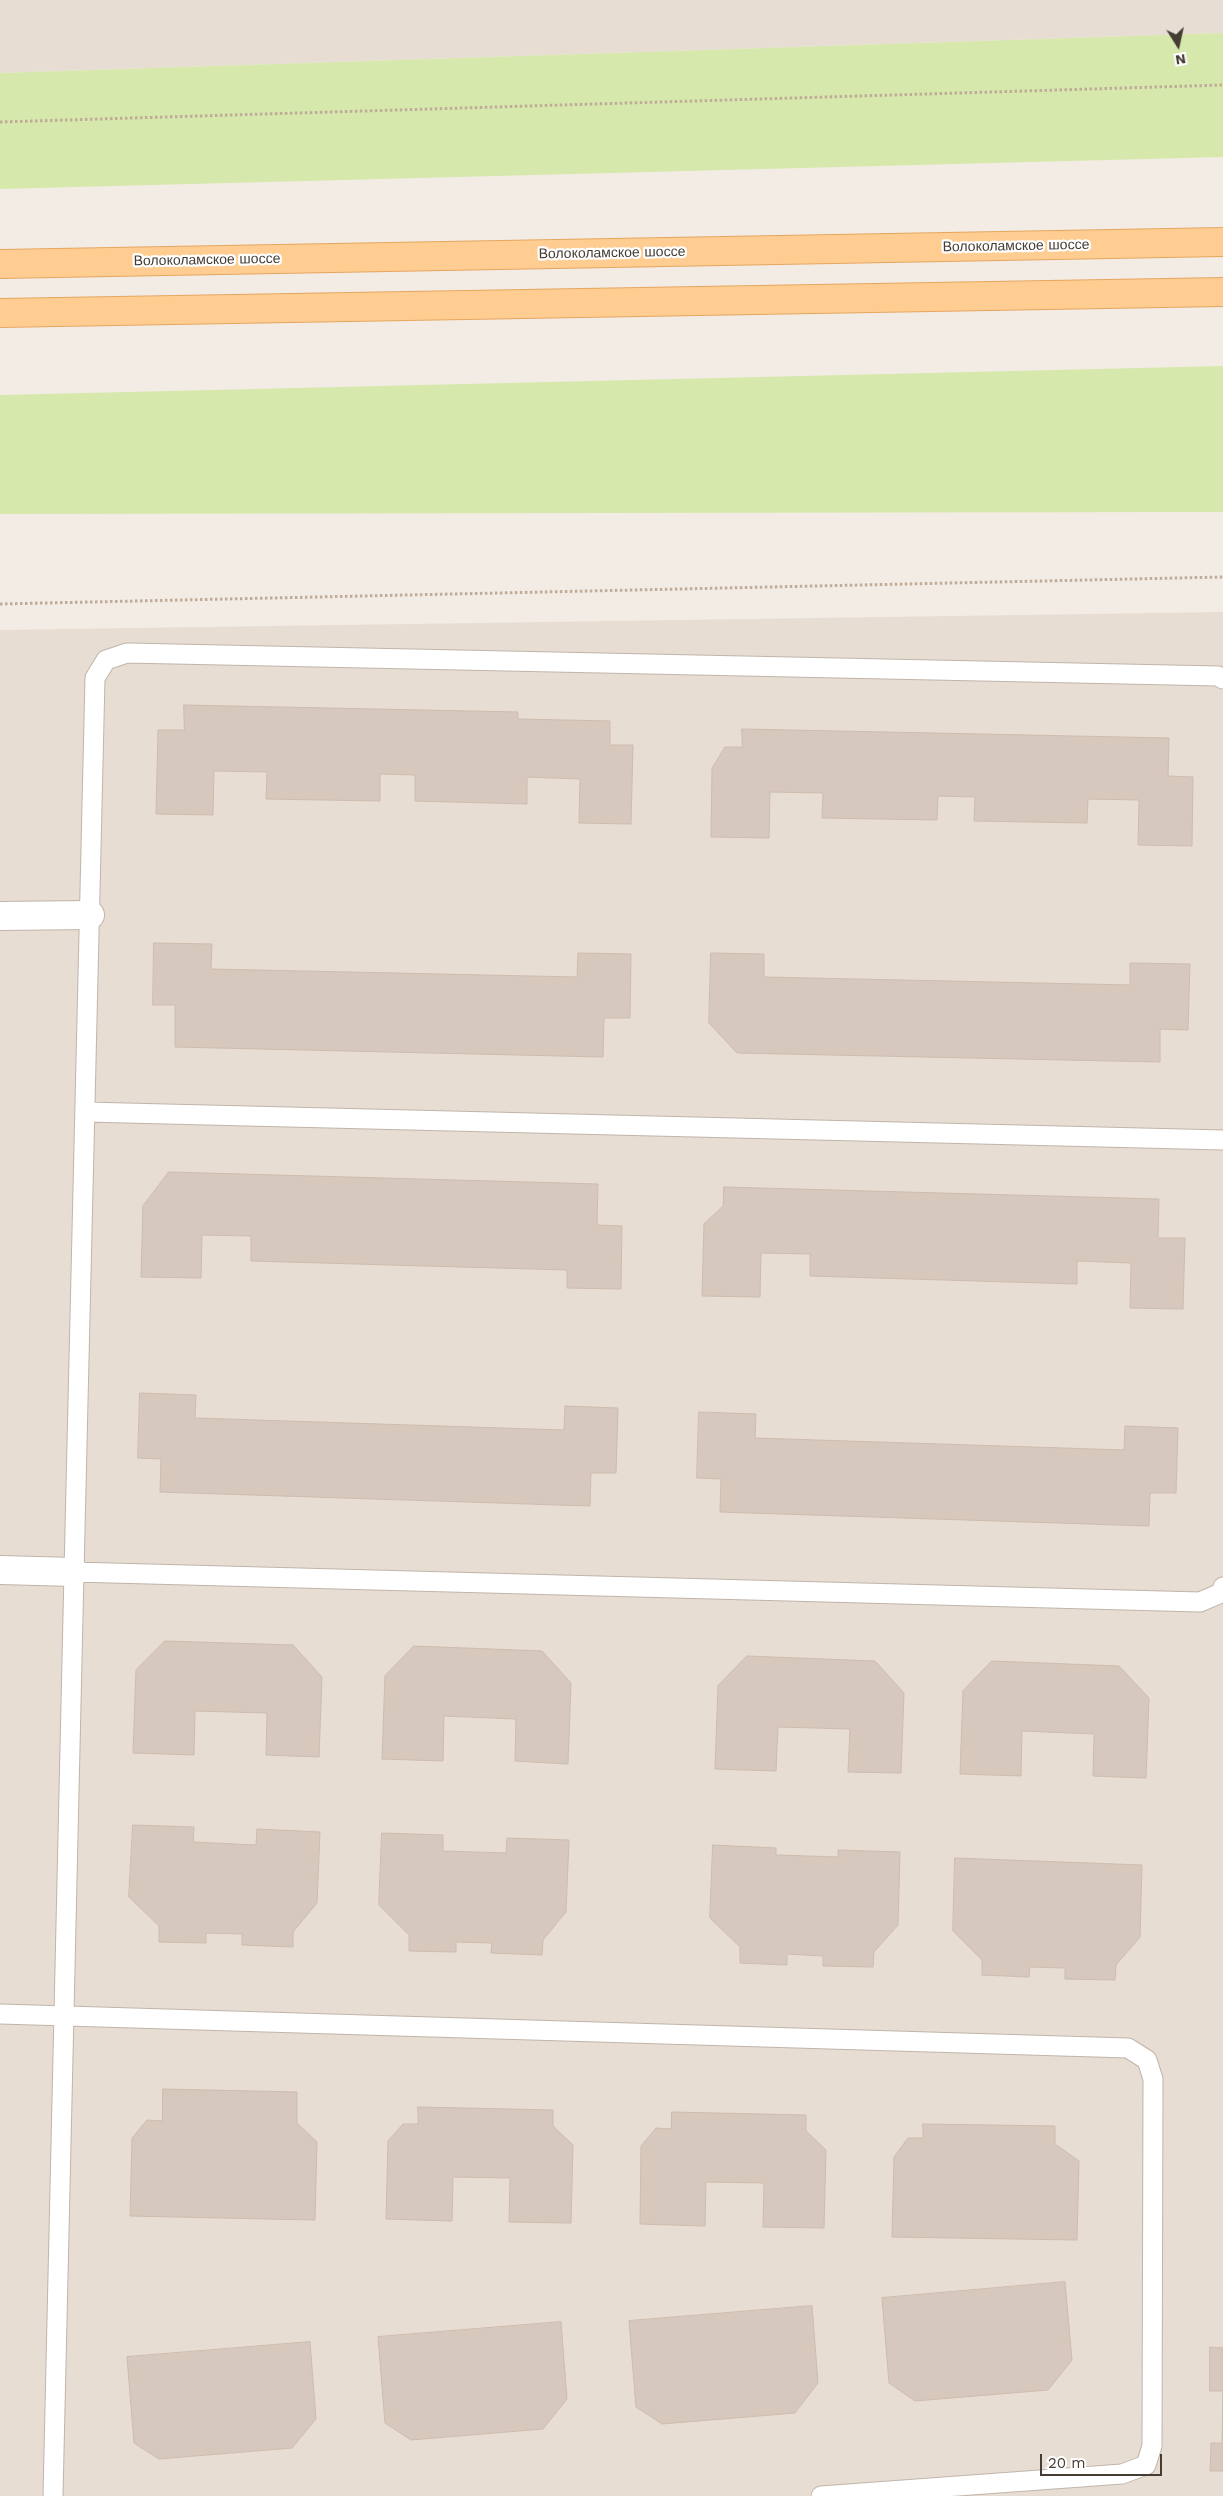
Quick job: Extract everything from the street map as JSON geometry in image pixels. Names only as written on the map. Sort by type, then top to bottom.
[{"type":"main road","name":"Волоколамское шоссе","points":[[0,264],[1223,242]]},
{"type":"main road","points":[[0,313],[1223,292]]},
{"type":"street","points":[[0,916],[90,915]]},
{"type":"street","points":[[0,1570],[74,1572]]},
{"type":"lane","points":[[53,2496],[95,678],[106,660],[127,652],[1218,676],[1223,679]]},
{"type":"lane","points":[[85,1112],[1223,1140]]},
{"type":"lane","points":[[74,1572],[1200,1602],[1221,1593],[1223,1587]]},
{"type":"lane","points":[[0,2014],[1128,2048],[1147,2060],[1153,2079],[1152,2446],[1146,2465],[1122,2474],[821,2496]]},
{"type":"path","points":[[0,122],[1223,84]]},
{"type":"path","points":[[0,604],[1223,577]]},
{"type":"shaded area","points":[[0,0],[1223,0],[1223,33],[0,73]]},
{"type":"shaded area","points":[[1223,612],[1223,2496],[0,2496],[0,630]]},
{"type":"green space","points":[[1223,33],[1223,157],[0,189],[0,73]]},
{"type":"green space","points":[[1223,366],[1223,512],[0,514],[0,395]]},
{"type":"building","points":[[184,705],[518,712],[518,719],[610,721],[610,745],[633,745],[631,824],[579,823],[580,779],[527,777],[527,804],[415,801],[415,775],[380,774],[380,801],[266,799],[267,772],[214,771],[213,815],[156,814],[158,730],[184,730]]},
{"type":"building","points":[[742,729],[1169,738],[1168,776],[1193,777],[1192,846],[1138,845],[1139,800],[1088,799],[1087,823],[974,821],[975,797],[938,796],[937,820],[822,818],[823,793],[770,792],[769,838],[711,837],[712,768],[725,747],[742,747]]},
{"type":"building","points":[[154,943],[212,944],[211,969],[577,977],[578,953],[631,954],[630,1018],[604,1018],[603,1057],[175,1047],[175,1005],[153,1005]]},
{"type":"building","points":[[711,953],[764,954],[764,977],[1130,985],[1130,963],[1190,964],[1188,1030],[1160,1029],[1160,1062],[737,1053],[709,1023]]},
{"type":"building","points":[[169,1172],[598,1184],[597,1225],[622,1226],[621,1289],[567,1288],[567,1270],[251,1261],[251,1236],[202,1235],[201,1278],[141,1277],[143,1206]]},
{"type":"building","points":[[724,1187],[1159,1199],[1158,1238],[1185,1238],[1183,1309],[1130,1308],[1131,1263],[1077,1261],[1077,1284],[810,1276],[810,1254],[761,1253],[760,1297],[702,1296],[704,1224],[723,1206]]},
{"type":"building","points":[[140,1393],[196,1395],[195,1418],[564,1430],[565,1406],[618,1408],[616,1473],[591,1473],[590,1506],[160,1492],[161,1459],[138,1458]]},
{"type":"building","points":[[699,1412],[756,1414],[755,1438],[1124,1450],[1125,1426],[1178,1428],[1176,1493],[1150,1493],[1149,1526],[720,1512],[721,1479],[697,1478]]},
{"type":"building","points":[[165,1641],[293,1645],[322,1677],[319,1757],[266,1755],[267,1713],[195,1711],[194,1755],[133,1753],[136,1670]]},
{"type":"building","points":[[414,1646],[542,1651],[571,1683],[568,1764],[515,1761],[516,1719],[444,1716],[443,1761],[382,1759],[385,1676]]},
{"type":"building","points":[[747,1656],[875,1661],[904,1693],[901,1773],[848,1772],[850,1729],[778,1727],[776,1771],[715,1769],[718,1686]]},
{"type":"building","points":[[992,1661],[1119,1666],[1149,1698],[1146,1778],[1093,1776],[1094,1734],[1022,1731],[1021,1776],[960,1774],[963,1691]]},
{"type":"building","points":[[133,1825],[194,1827],[193,1842],[256,1845],[257,1829],[320,1832],[317,1903],[293,1932],[293,1947],[242,1945],[242,1934],[206,1933],[206,1943],[159,1942],[159,1926],[129,1897]]},
{"type":"building","points":[[382,1833],[443,1835],[443,1851],[506,1853],[507,1838],[569,1840],[566,1912],[543,1940],[542,1955],[491,1953],[492,1943],[456,1942],[456,1952],[409,1951],[409,1935],[379,1905]]},
{"type":"building","points":[[713,1845],[776,1848],[776,1855],[838,1857],[838,1850],[900,1852],[898,1925],[874,1952],[873,1967],[823,1966],[823,1956],[787,1954],[787,1965],[740,1963],[740,1947],[710,1918]]},
{"type":"building","points":[[955,1858],[1142,1865],[1140,1937],[1116,1965],[1115,1980],[1065,1979],[1065,1968],[1030,1967],[1029,1977],[982,1975],[982,1960],[953,1931]]},
{"type":"building","points":[[163,2089],[297,2092],[297,2123],[317,2142],[315,2220],[130,2216],[132,2138],[147,2120],[162,2121]]},
{"type":"building","points":[[418,2107],[553,2110],[553,2126],[573,2145],[571,2223],[509,2222],[510,2178],[453,2177],[452,2221],[386,2219],[388,2141],[403,2124],[418,2124]]},
{"type":"building","points":[[672,2112],[806,2115],[806,2131],[826,2150],[824,2228],[763,2227],[764,2183],[706,2182],[705,2226],[640,2224],[641,2146],[656,2128],[671,2129]]},
{"type":"building","points":[[923,2124],[1055,2126],[1055,2144],[1079,2161],[1077,2240],[892,2237],[894,2157],[908,2138],[923,2138]]},
{"type":"building","points":[[1065,2282],[1072,2360],[1048,2390],[915,2401],[889,2383],[882,2298]]},
{"type":"building","points":[[812,2306],[818,2383],[795,2413],[662,2424],[636,2407],[629,2321]]},
{"type":"building","points":[[561,2322],[567,2399],[543,2429],[411,2440],[385,2423],[378,2337]]},
{"type":"building","points":[[310,2342],[316,2419],[292,2448],[159,2459],[134,2443],[127,2357]]},
{"type":"building","points":[[1210,2347],[1223,2348],[1223,2391],[1210,2391]]},
{"type":"building","points":[[1223,2391],[1223,2471],[1210,2471],[1211,2443],[1222,2443]]}]
